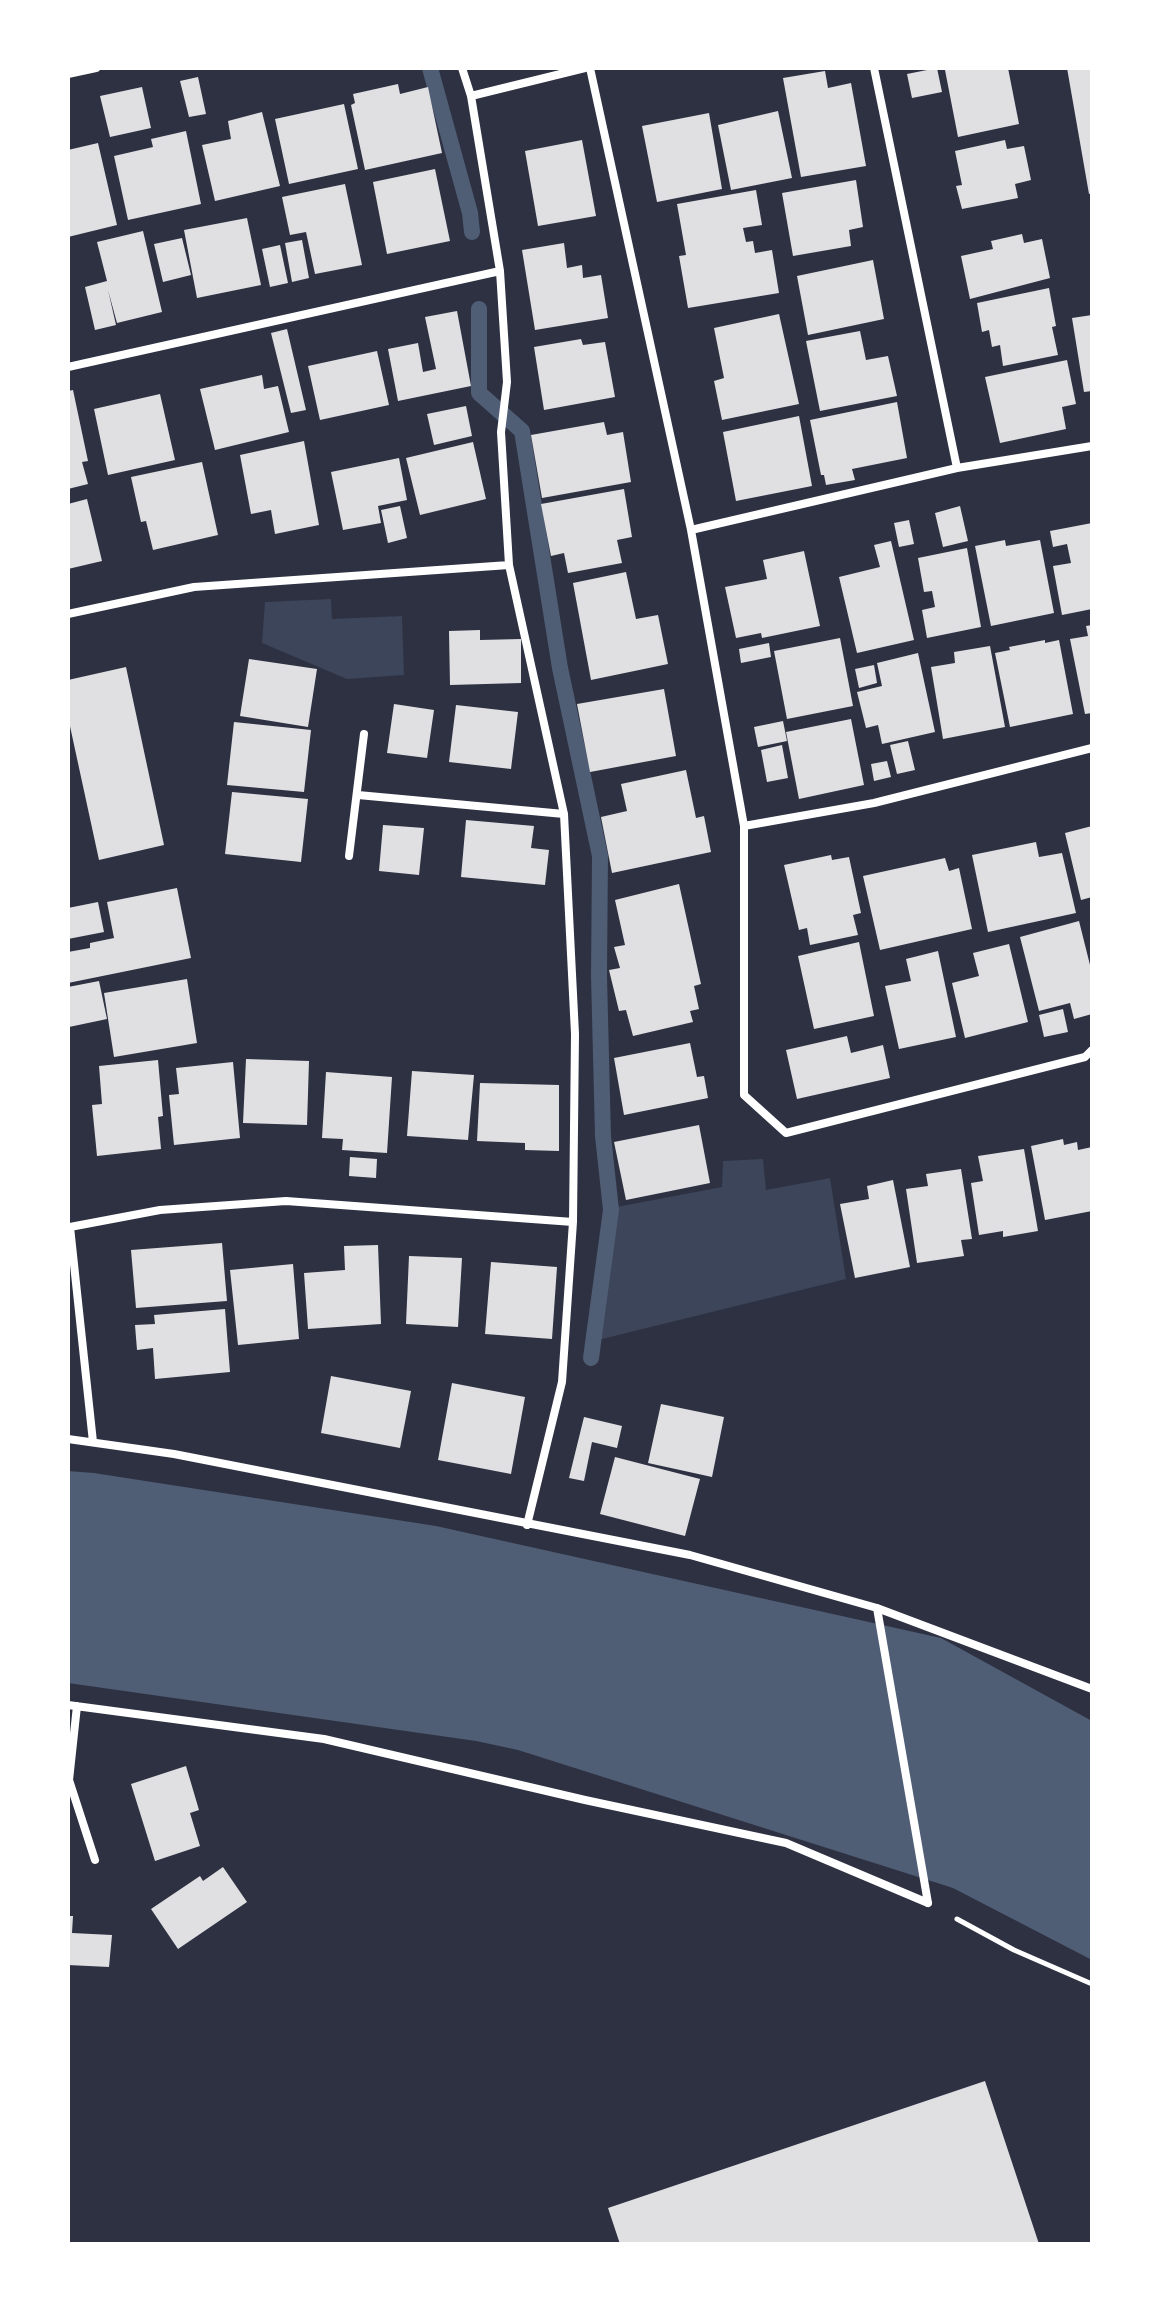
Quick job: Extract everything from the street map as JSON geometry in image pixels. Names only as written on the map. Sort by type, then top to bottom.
[{"type":"street","points":[[68,74],[96,68]]},
{"type":"street","points":[[462,68],[471,96],[500,271],[507,382],[501,432],[509,565],[564,814],[575,1034],[573,1222],[562,1382],[527,1525]]},
{"type":"street","points":[[471,96],[588,68],[691,530],[744,826],[744,1095],[786,1133],[1085,1057],[1092,1050]]},
{"type":"street","points":[[874,68],[957,468]]},
{"type":"street","points":[[68,367],[500,271]]},
{"type":"street","points":[[691,530],[957,468],[1092,446]]},
{"type":"street","points":[[68,614],[194,587],[509,565]]},
{"type":"street","points":[[349,856],[364,734]]},
{"type":"street","points":[[744,826],[874,803],[1092,748]]},
{"type":"street","points":[[358,795],[564,814]]},
{"type":"street","points":[[93,1442],[69,1224],[160,1210],[286,1201],[573,1222]]},
{"type":"street","points":[[68,1439],[174,1454],[690,1555],[877,1608],[1092,1689]]},
{"type":"street","points":[[877,1608],[928,1903]]},
{"type":"street","points":[[95,1860],[69,1780],[72,1705],[324,1739],[786,1843],[928,1903]]},
{"type":"path","points":[[928,1903],[1014,1950],[1092,1984]]},
{"type":"shaded area","points":[[331,599],[332,619],[402,616],[404,675],[347,679],[262,643],[265,602]]},
{"type":"shaded area","points":[[763,1159],[766,1190],[830,1178],[846,1279],[598,1340],[616,1207],[722,1187],[723,1161]]},
{"type":"shaded area","points":[[68,1471],[436,1526],[941,1638],[1092,1721],[1092,1960],[953,1888],[518,1750],[476,1741],[68,1683]]},
{"type":"building","points":[[937,68],[942,92],[912,98],[907,74]]},
{"type":"building","points":[[1008,68],[1019,124],[958,137],[945,70]]},
{"type":"building","points":[[1067,68],[1092,68],[1092,193],[1089,194]]},
{"type":"building","points":[[825,71],[828,88],[851,83],[866,166],[801,177],[783,78]]},
{"type":"building","points":[[198,77],[206,114],[189,117],[180,81]]},
{"type":"building","points":[[398,84],[400,94],[428,87],[442,153],[365,170],[351,105],[355,103],[353,94]]},
{"type":"building","points":[[142,87],[151,128],[110,137],[100,96]]},
{"type":"building","points":[[344,104],[358,169],[289,184],[275,119]]},
{"type":"building","points":[[778,111],[792,178],[731,190],[718,125]]},
{"type":"building","points":[[262,112],[280,186],[215,201],[202,145],[231,139],[228,121]]},
{"type":"building","points":[[709,113],[722,189],[657,202],[642,126]]},
{"type":"building","points":[[186,131],[201,204],[128,220],[114,156],[153,147],[151,139]]},
{"type":"building","points":[[582,140],[596,216],[538,226],[525,151]]},
{"type":"building","points":[[1005,140],[1007,149],[1024,146],[1031,180],[1015,184],[1018,198],[962,209],[956,186],[962,185],[955,151]]},
{"type":"building","points":[[98,143],[117,225],[68,237],[68,150]]},
{"type":"building","points":[[435,169],[450,241],[387,254],[373,182]]},
{"type":"building","points":[[856,180],[863,227],[849,230],[851,246],[793,256],[782,193]]},
{"type":"building","points":[[345,184],[362,265],[315,274],[306,232],[290,235],[282,197]]},
{"type":"building","points":[[756,190],[762,225],[743,228],[746,242],[753,241],[755,253],[772,250],[779,293],[688,308],[679,256],[686,255],[677,204]]},
{"type":"building","points":[[247,218],[261,285],[197,298],[184,230]]},
{"type":"building","points":[[143,231],[162,312],[117,323],[108,290],[116,325],[95,330],[85,287],[107,281],[97,242]]},
{"type":"building","points":[[1022,234],[1024,243],[1042,239],[1050,278],[970,299],[961,256],[993,249],[991,241]]},
{"type":"building","points":[[182,238],[191,275],[163,282],[154,244]]},
{"type":"building","points":[[302,240],[309,278],[292,282],[285,243]]},
{"type":"building","points":[[564,243],[567,268],[582,265],[583,278],[601,275],[608,318],[535,330],[522,250]]},
{"type":"building","points":[[280,245],[288,283],[270,287],[262,249]]},
{"type":"building","points":[[873,260],[884,319],[808,335],[797,276]]},
{"type":"building","points":[[1049,288],[1058,355],[1003,366],[1000,345],[992,347],[989,330],[982,332],[977,303]]},
{"type":"building","points":[[457,311],[471,386],[398,401],[388,349],[418,343],[423,372],[436,369],[425,317]]},
{"type":"building","points":[[779,314],[799,404],[722,420],[714,381],[724,378],[714,328]]},
{"type":"building","points":[[1092,315],[1092,391],[1084,392],[1072,318]]},
{"type":"building","points":[[287,329],[306,410],[291,413],[271,333]]},
{"type":"building","points":[[860,331],[866,360],[888,356],[897,396],[820,411],[806,341]]},
{"type":"building","points":[[581,339],[583,345],[605,342],[615,397],[544,410],[534,347]]},
{"type":"building","points":[[377,351],[389,405],[320,420],[308,366]]},
{"type":"building","points":[[1067,360],[1076,404],[1062,407],[1066,429],[1000,443],[985,377]]},
{"type":"building","points":[[262,375],[264,389],[278,386],[289,432],[215,450],[200,389]]},
{"type":"building","points":[[73,390],[88,461],[82,462],[88,484],[68,489],[68,391]]},
{"type":"building","points":[[160,394],[175,460],[108,475],[94,409]]},
{"type":"building","points":[[897,402],[907,458],[852,469],[855,480],[826,485],[824,475],[821,475],[810,420]]},
{"type":"building","points":[[466,406],[472,436],[434,445],[427,414]]},
{"type":"building","points":[[799,416],[812,486],[736,501],[723,432]]},
{"type":"building","points":[[604,422],[607,435],[623,432],[631,482],[542,498],[531,435]]},
{"type":"building","points":[[304,441],[319,525],[275,534],[271,510],[251,514],[240,455]]},
{"type":"building","points":[[473,442],[486,499],[420,515],[406,458]]},
{"type":"building","points":[[399,458],[407,500],[378,506],[381,523],[343,530],[331,472]]},
{"type":"building","points":[[202,462],[218,535],[153,550],[146,521],[141,522],[131,477]]},
{"type":"building","points":[[624,489],[632,537],[617,540],[622,563],[568,573],[564,553],[551,556],[541,504]]},
{"type":"building","points":[[87,499],[102,561],[68,569],[68,504]]},
{"type":"building","points":[[400,506],[407,538],[388,543],[381,510]]},
{"type":"building","points":[[960,506],[968,541],[943,547],[935,513]]},
{"type":"building","points":[[909,520],[914,544],[899,547],[894,523]]},
{"type":"building","points":[[1092,523],[1092,609],[1062,615],[1053,566],[1071,563],[1067,544],[1053,547],[1050,531]]},
{"type":"building","points":[[1005,540],[1006,546],[1040,540],[1054,613],[991,626],[975,546]]},
{"type":"building","points":[[891,541],[914,640],[857,653],[839,577],[880,567],[874,545]]},
{"type":"building","points":[[967,548],[981,627],[927,638],[922,610],[935,607],[932,591],[924,592],[918,558]]},
{"type":"building","points":[[804,551],[820,626],[762,638],[761,633],[736,638],[725,587],[767,579],[763,560]]},
{"type":"building","points":[[626,572],[636,619],[658,615],[668,664],[591,680],[573,583]]},
{"type":"building","points":[[1092,625],[1092,713],[1085,714],[1070,639],[1088,636],[1086,626]]},
{"type":"building","points":[[480,630],[480,640],[521,639],[521,683],[450,685],[449,631]]},
{"type":"building","points":[[840,638],[853,706],[787,719],[774,651]]},
{"type":"building","points":[[1045,640],[1045,643],[1059,640],[1073,714],[1010,727],[995,653]]},
{"type":"building","points":[[769,643],[771,657],[741,663],[739,649]]},
{"type":"building","points":[[990,646],[1005,727],[943,739],[931,667],[955,663],[954,652]]},
{"type":"building","points":[[918,653],[935,732],[882,744],[878,725],[866,728],[857,692],[882,686],[877,663]]},
{"type":"building","points":[[249,659],[317,669],[308,727],[240,716]]},
{"type":"building","points":[[874,665],[877,683],[859,688],[855,669]]},
{"type":"building","points":[[126,667],[164,845],[99,860],[68,717],[68,680]]},
{"type":"building","points":[[664,689],[676,756],[590,772],[577,704]]},
{"type":"building","points":[[394,704],[434,710],[427,758],[387,753]]},
{"type":"building","points":[[456,705],[518,712],[511,769],[449,762]]},
{"type":"building","points":[[851,719],[864,785],[799,799],[786,732]]},
{"type":"building","points":[[783,721],[787,741],[758,747],[754,727]]},
{"type":"building","points":[[234,722],[311,730],[304,792],[227,785]]},
{"type":"building","points":[[908,741],[915,770],[897,774],[890,745]]},
{"type":"building","points":[[782,745],[788,778],[767,782],[761,750]]},
{"type":"building","points":[[887,761],[891,777],[874,781],[871,764]]},
{"type":"building","points":[[686,770],[696,818],[704,816],[711,852],[612,873],[601,817],[627,811],[621,784]]},
{"type":"building","points":[[232,792],[308,799],[301,862],[225,854]]},
{"type":"building","points":[[466,820],[534,826],[531,848],[549,850],[545,885],[461,877]]},
{"type":"building","points":[[383,825],[424,828],[419,875],[379,871]]},
{"type":"building","points":[[1092,826],[1092,897],[1081,900],[1065,833]]},
{"type":"building","points":[[1036,842],[1039,857],[1062,853],[1076,913],[988,932],[972,855]]},
{"type":"building","points":[[831,855],[832,860],[849,857],[861,913],[853,915],[858,935],[810,945],[807,928],[799,930],[784,865]]},
{"type":"building","points":[[945,858],[949,871],[959,868],[972,929],[880,950],[863,876]]},
{"type":"building","points":[[679,884],[701,984],[694,986],[699,1009],[690,1011],[693,1022],[633,1036],[626,1010],[619,1011],[609,970],[620,968],[614,947],[625,945],[615,900]]},
{"type":"building","points":[[177,888],[191,958],[68,983],[68,952],[90,948],[90,943],[114,938],[107,902]]},
{"type":"building","points":[[98,902],[104,932],[68,939],[68,908]]},
{"type":"building","points":[[1079,921],[1092,973],[1092,1014],[1074,1019],[1070,1003],[1039,1011],[1020,937]]},
{"type":"building","points":[[859,942],[874,1016],[814,1029],[798,956]]},
{"type":"building","points":[[1009,944],[1028,1022],[965,1038],[952,983],[979,976],[973,953]]},
{"type":"building","points":[[938,951],[956,1037],[899,1049],[885,986],[911,981],[906,959]]},
{"type":"building","points":[[187,979],[197,1043],[114,1057],[104,993]]},
{"type":"building","points":[[99,981],[107,1019],[69,1027],[68,987]]},
{"type":"building","points":[[1063,1009],[1068,1032],[1044,1037],[1039,1015]]},
{"type":"building","points":[[847,1036],[851,1053],[883,1045],[890,1078],[797,1099],[786,1050]]},
{"type":"building","points":[[690,1043],[697,1077],[704,1076],[708,1098],[624,1115],[614,1058]]},
{"type":"building","points":[[246,1059],[309,1061],[307,1125],[243,1123]]},
{"type":"building","points":[[158,1060],[163,1116],[158,1117],[161,1149],[97,1156],[92,1105],[102,1104],[99,1066]]},
{"type":"building","points":[[233,1062],[240,1138],[174,1145],[169,1095],[179,1094],[176,1068]]},
{"type":"building","points":[[412,1071],[474,1075],[468,1140],[407,1136]]},
{"type":"building","points":[[326,1072],[392,1077],[387,1153],[342,1150],[343,1139],[322,1138]]},
{"type":"building","points":[[480,1083],[559,1085],[559,1151],[525,1150],[525,1143],[477,1141]]},
{"type":"building","points":[[699,1125],[710,1183],[626,1200],[614,1142]]},
{"type":"building","points":[[1063,1139],[1064,1145],[1077,1142],[1078,1150],[1092,1147],[1092,1211],[1045,1220],[1031,1146]]},
{"type":"building","points":[[1024,1149],[1038,1231],[1003,1237],[1003,1231],[979,1235],[971,1183],[983,1181],[978,1156]]},
{"type":"building","points":[[350,1157],[377,1159],[376,1178],[349,1176]]},
{"type":"building","points":[[961,1169],[972,1239],[961,1240],[964,1256],[917,1263],[906,1189],[928,1186],[926,1174]]},
{"type":"building","points":[[893,1180],[910,1267],[855,1278],[840,1204],[869,1199],[867,1186]]},
{"type":"building","points":[[222,1243],[227,1301],[136,1308],[131,1250]]},
{"type":"building","points":[[378,1245],[381,1324],[308,1329],[304,1273],[345,1270],[344,1246]]},
{"type":"building","points":[[409,1256],[462,1258],[458,1327],[406,1324]]},
{"type":"building","points":[[491,1262],[557,1267],[552,1339],[485,1334]]},
{"type":"building","points":[[293,1264],[299,1339],[238,1345],[230,1270]]},
{"type":"building","points":[[225,1309],[230,1372],[155,1379],[153,1348],[137,1350],[135,1325],[155,1324],[154,1315]]},
{"type":"building","points":[[331,1376],[411,1391],[400,1448],[321,1433]]},
{"type":"building","points":[[452,1383],[525,1397],[511,1474],[438,1460]]},
{"type":"building","points":[[661,1404],[724,1417],[712,1477],[648,1463]]},
{"type":"building","points":[[584,1417],[622,1426],[617,1448],[592,1442],[584,1481],[569,1478]]},
{"type":"building","points":[[615,1457],[700,1479],[685,1536],[600,1514]]},
{"type":"building","points":[[186,1766],[199,1810],[190,1813],[200,1846],[155,1861],[131,1784]]},
{"type":"building","points":[[223,1867],[247,1902],[178,1949],[151,1909],[200,1876],[203,1881]]},
{"type":"building","points":[[68,1916],[73,1916],[72,1933],[112,1935],[109,1967],[68,1965]]},
{"type":"building","points":[[985,2081],[1039,2244],[620,2244],[608,2208]]},
{"type":"waterway","points":[[430,68],[470,213],[472,232]]},
{"type":"waterway","points":[[479,309],[479,393],[522,431],[560,668],[600,856],[603,1136],[611,1210],[591,1358]]}]
